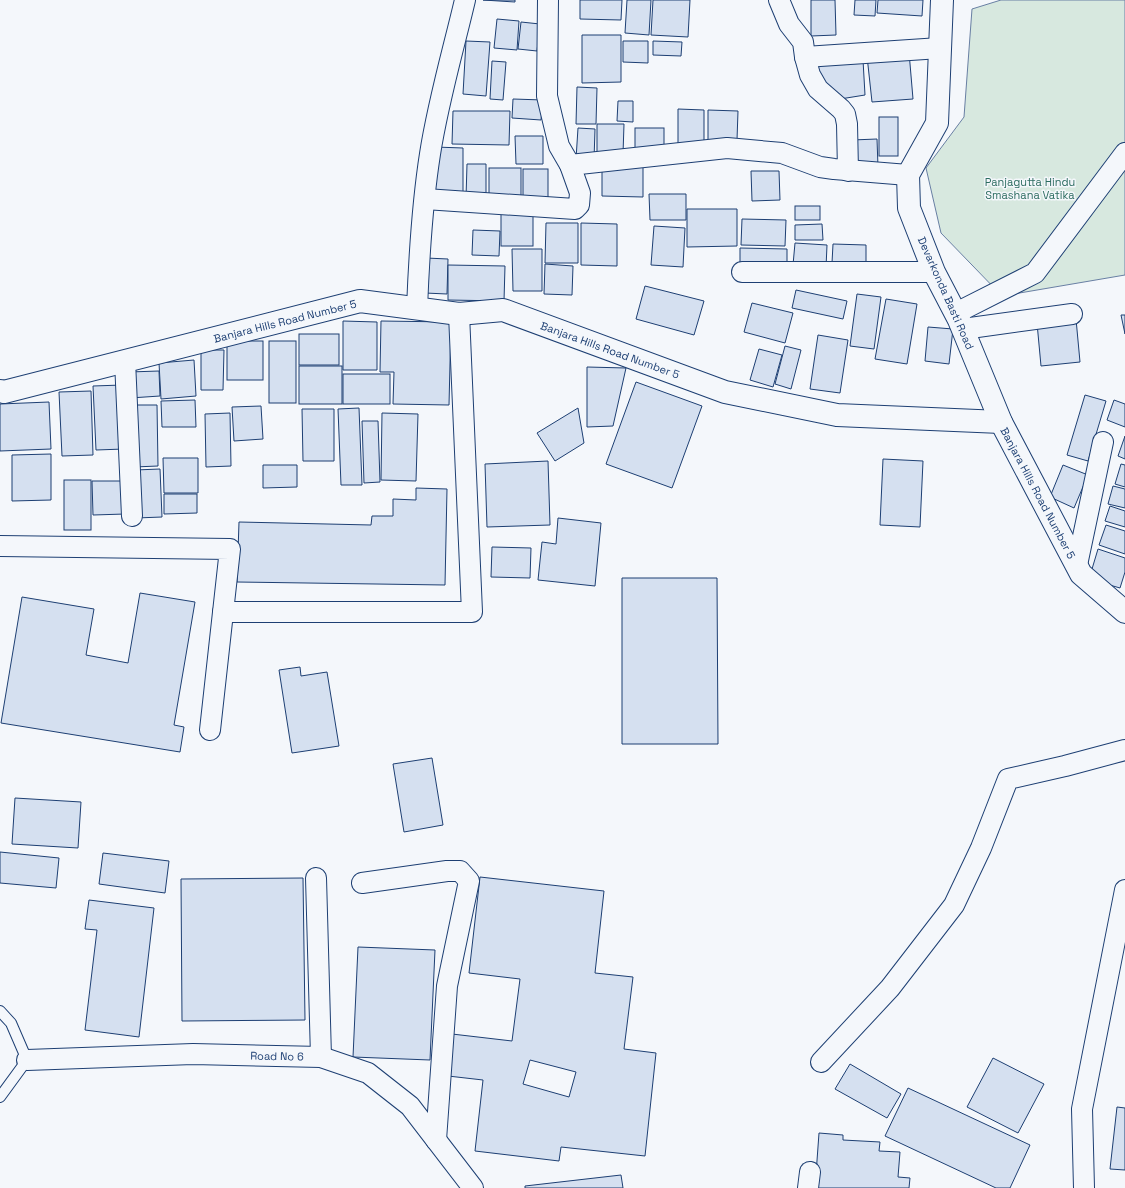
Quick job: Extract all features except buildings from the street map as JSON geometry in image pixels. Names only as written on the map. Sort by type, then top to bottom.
[{"type":"street","points":[[417,309],[420,249],[430,154],[465,0]]},
{"type":"street","points":[[425,199],[575,209],[579,205],[580,193],[570,165],[559,146],[547,96],[548,0]]},
{"type":"street","points":[[779,0],[789,24],[803,42],[810,75],[818,89],[845,114],[847,124],[848,171]]},
{"type":"street","points":[[570,165],[727,148],[782,152],[820,167],[848,171],[908,175],[937,123],[942,0]]},
{"type":"street","points":[[805,57],[940,48]]},
{"type":"street","points":[[960,321],[1035,273],[1125,152]]},
{"type":"street","name":"Devarkonda Basti Road","points":[[908,175],[909,208],[934,272],[960,321],[1001,422]]},
{"type":"street","points":[[742,272],[934,272]]},
{"type":"street","name":"Banjara Hills Road Number 5","points":[[0,391],[4,392],[360,301],[459,314],[503,310],[725,392],[837,414],[1001,422],[1081,574],[1125,612]]},
{"type":"street","points":[[223,612],[472,612],[459,314]]},
{"type":"street","points":[[960,321],[1072,314]]},
{"type":"street","points":[[125,361],[132,516]]},
{"type":"street","points":[[1077,565],[1103,442]]},
{"type":"street","points":[[0,546],[230,549],[210,730]]},
{"type":"street","points":[[821,1062],[890,988],[954,905],[981,848],[1008,779],[1125,750]]},
{"type":"street","points":[[362,883],[447,872],[460,872],[469,881],[447,986],[436,1140]]},
{"type":"street","points":[[316,878],[321,1057]]},
{"type":"street","points":[[1084,1188],[1082,1109],[1125,890]]},
{"type":"street","name":"Road No 6","points":[[28,1060],[193,1054],[321,1057],[368,1073],[410,1106],[473,1188]]},
{"type":"lane","points":[[0,1011],[11,1023],[28,1060],[0,1097]]},
{"type":"green space","name":"Panjagutta Hindu Smashana Vatika","points":[[1001,0],[1125,0],[1125,275],[1002,296],[941,233],[926,168],[964,117],[972,9]]}]
